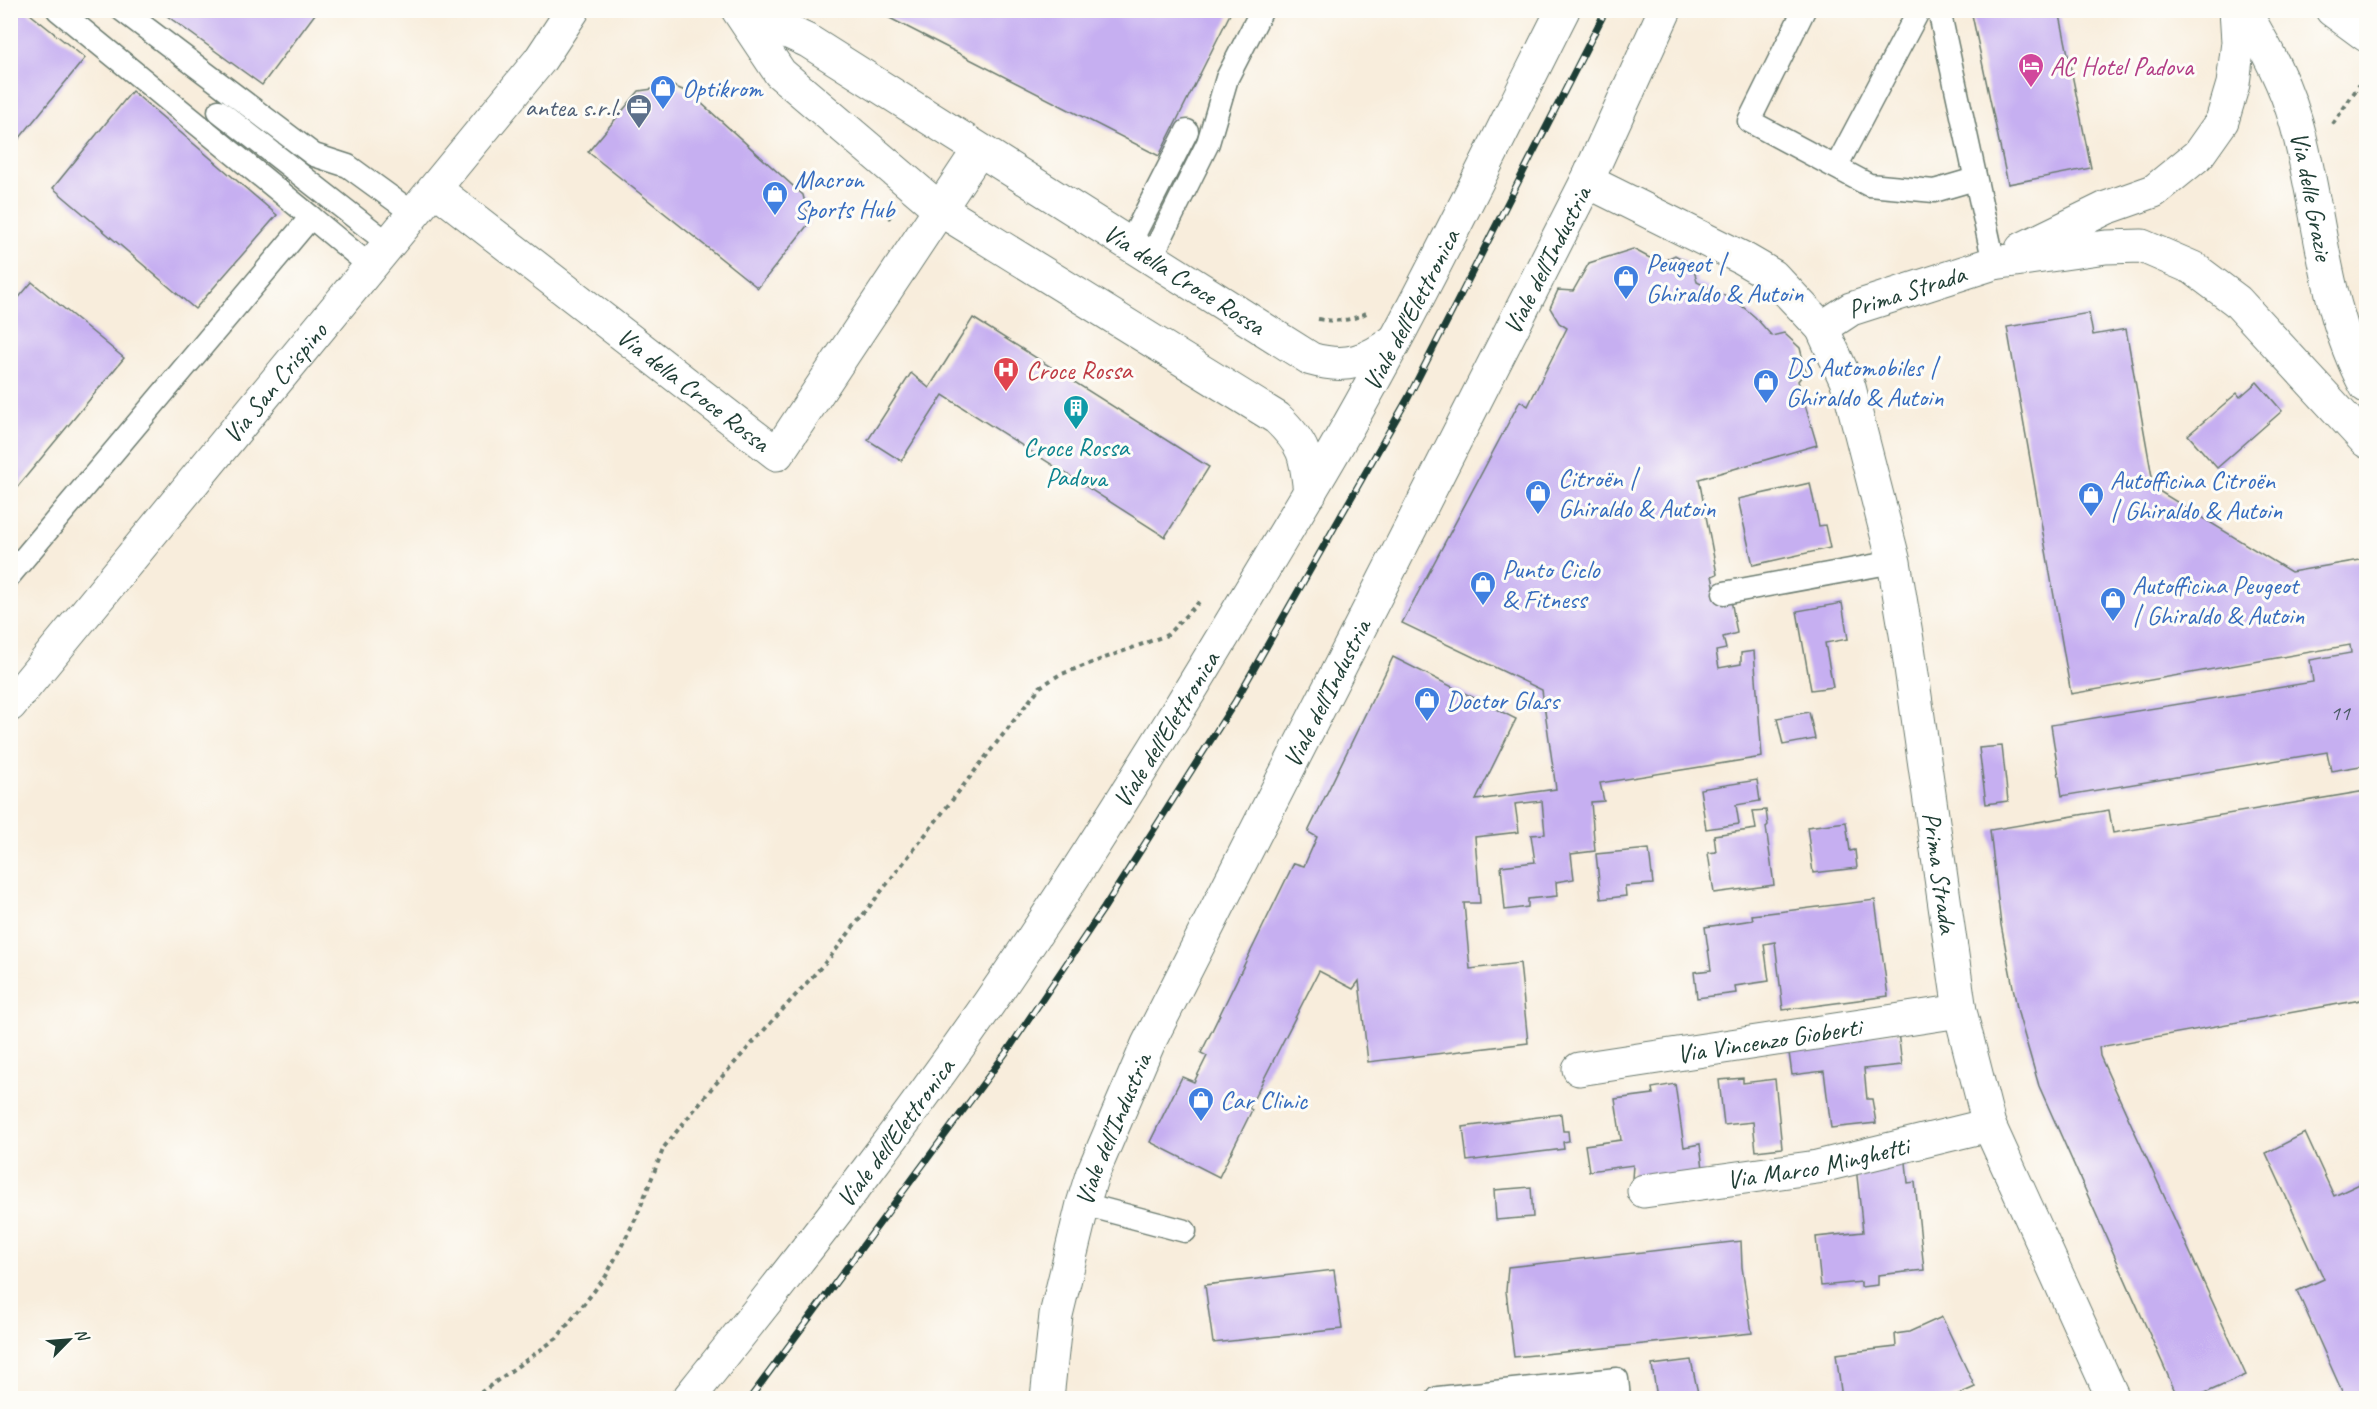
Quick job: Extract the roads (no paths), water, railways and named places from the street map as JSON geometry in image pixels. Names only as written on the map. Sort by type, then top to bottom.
[{"type":"street","name":"Via San Crispino","points":[[540,60],[573,10]]},
{"type":"street","name":"Via San Crispino","points":[[10,705],[540,60],[570,29],[593,10]]},
{"type":"street","name":"Via della Croce Rossa","points":[[740,10],[808,41],[1311,359],[1329,364],[1357,362],[1378,353],[1395,340]]},
{"type":"street","name":"Via della Croce Rossa","points":[[740,10],[780,73],[941,210],[1277,418],[1300,444],[1306,457],[1310,492]]},
{"type":"street","name":"Viale dell'Elettronica","points":[[689,1398],[881,1153],[1034,937],[1199,678],[1310,492],[1395,340],[1563,10]]},
{"type":"street","name":"Viale dell'Industria","points":[[1047,1398],[1056,1315],[1083,1204],[1092,1175],[1148,1044],[1587,182],[1665,10]]},
{"type":"street","points":[[1995,263],[2106,208],[2154,191],[2198,155],[2222,121],[2233,84],[2238,42],[2236,10]]},
{"type":"street","name":"Via delle Grazie","points":[[2243,10],[2260,37],[2296,120],[2328,279],[2342,334],[2367,386]]},
{"type":"street","points":[[2332,10],[2367,35]]},
{"type":"street","name":"Via della Croce Rossa","points":[[435,189],[777,454],[979,150]]},
{"type":"street","name":"Prima Strada","points":[[1587,182],[1742,258],[1773,276],[1822,328],[1849,387],[1894,562],[1960,1011],[1989,1125],[2114,1398]]},
{"type":"street","points":[[1995,263],[2106,247],[2142,246],[2193,268],[2237,301],[2367,441]]},
{"type":"street","name":"Prima Strada","points":[[1822,328],[1851,309],[1995,263]]},
{"type":"street","name":"Via Vincenzo Gioberti","points":[[1579,1069],[1960,1011]]},
{"type":"street","name":"Via Marco Minghetti","points":[[1644,1191],[1816,1167],[1989,1125]]},
{"type":"lane","points":[[58,10],[310,217],[380,255]]},
{"type":"lane","points":[[122,10],[314,155],[348,166],[414,214]]},
{"type":"lane","points":[[1140,251],[1208,143],[1227,78],[1262,10]]},
{"type":"lane","points":[[1804,10],[1749,121],[1869,185],[1935,190],[1975,179]]},
{"type":"lane","points":[[1836,167],[1919,10]]},
{"type":"lane","points":[[1939,10],[1995,263]]},
{"type":"lane","points":[[219,111],[380,255]]},
{"type":"lane","points":[[1140,251],[1187,130]]},
{"type":"lane","points":[[10,575],[310,217]]},
{"type":"lane","points":[[1724,593],[1894,562]]},
{"type":"lane","points":[[1083,1204],[1185,1231]]},
{"type":"lane","points":[[1438,1398],[1617,1379],[1619,1398]]},
{"type":"railway","points":[[750,1398],[1008,1050],[1104,908],[1235,702],[1408,398],[1606,10]]},
{"type":"place","name":"AC Hotel Padova","points":[[2031,89]]},
{"type":"place","name":"Optikrom","points":[[663,111]]},
{"type":"place","name":"antea s.r.l.","points":[[639,130]]},
{"type":"place","name":"Macron Sports Hub","points":[[775,217]]},
{"type":"place","name":"Peugeot | Ghiraldo & Autoin","points":[[1626,301]]},
{"type":"place","name":"Croce Rossa","points":[[1006,393]]},
{"type":"place","name":"DS Automobiles | Ghiraldo & Autoin","points":[[1766,405]]},
{"type":"place","name":"Croce Rossa Padova","points":[[1076,431]]},
{"type":"place","name":"Citroën | Ghiraldo & Autoin","points":[[1538,516]]},
{"type":"place","name":"Autofficina Citroën | Ghiraldo & Autoin","points":[[2091,518]]},
{"type":"place","name":"Punto Ciclo & Fitness","points":[[1483,607]]},
{"type":"place","name":"Autofficina Peugeot | Ghiraldo & Autoin","points":[[2113,623]]},
{"type":"place","name":"Doctor Glass","points":[[1427,723]]},
{"type":"place","name":"Car Clinic","points":[[1201,1123]]}]
